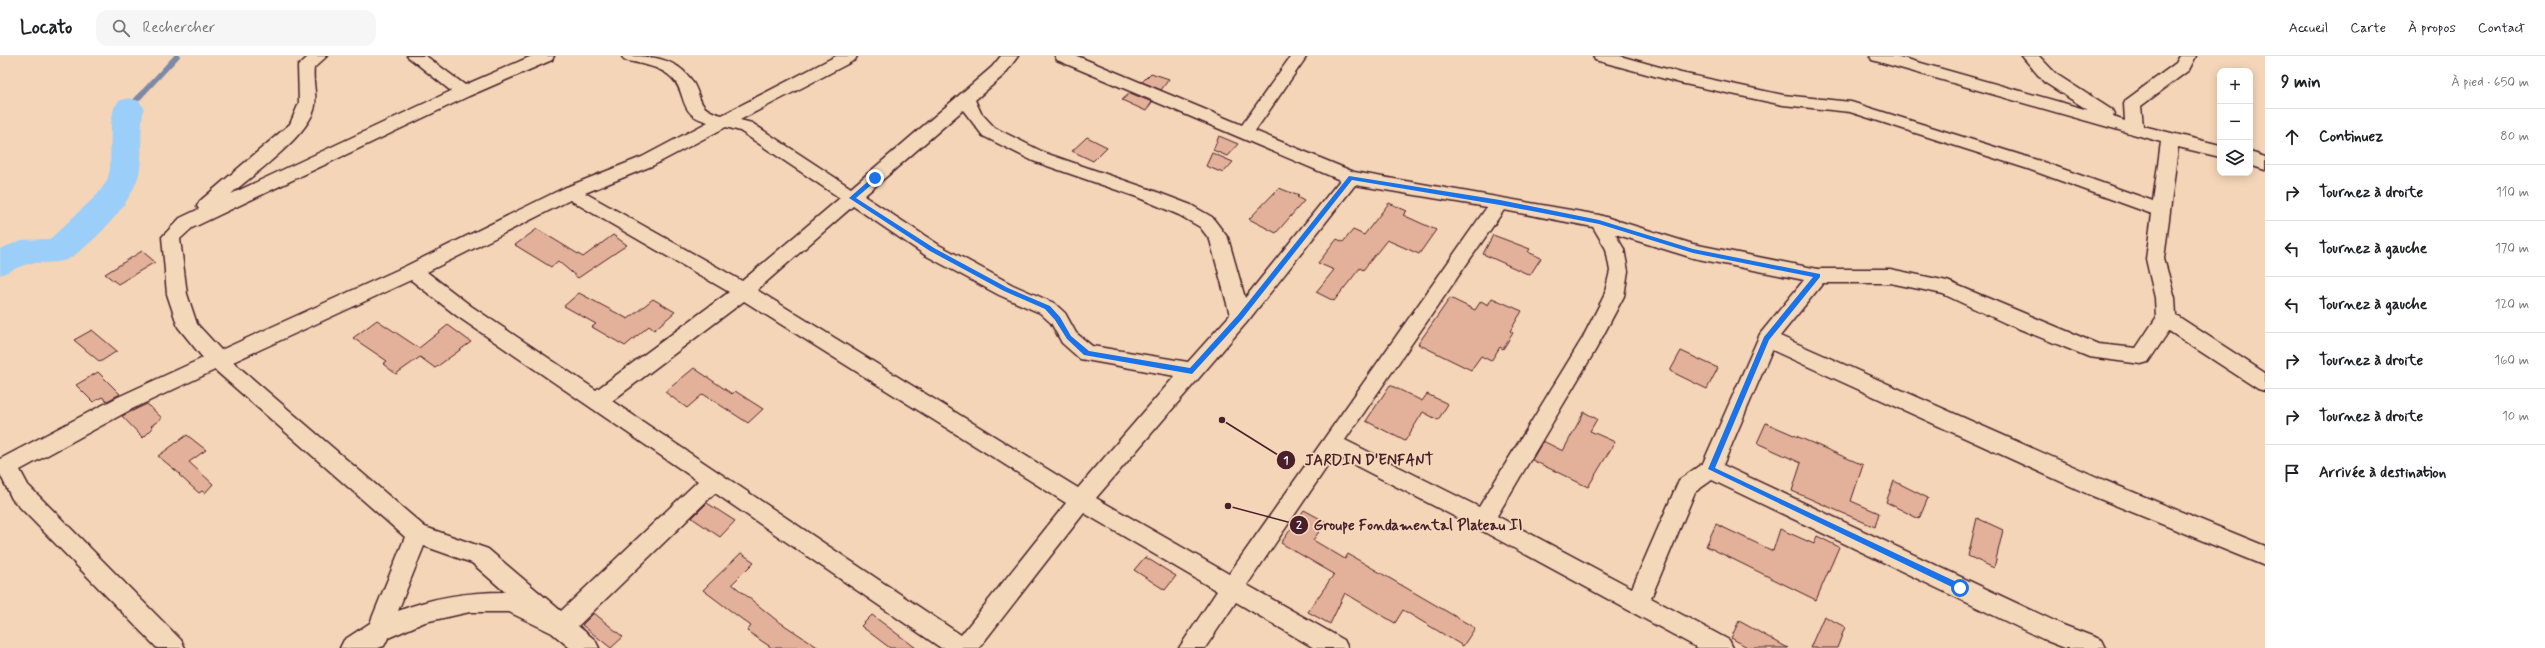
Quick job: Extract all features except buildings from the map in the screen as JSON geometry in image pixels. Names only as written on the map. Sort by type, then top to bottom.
[{"type":"street","points":[[319,56],[306,66],[303,78],[309,95],[306,114],[296,128],[171,237],[177,294],[188,327],[217,360],[416,534],[480,556],[588,648]]},
{"type":"street","points":[[415,56],[463,92]]},
{"type":"street","points":[[186,223],[463,92],[546,56]]},
{"type":"street","points":[[630,56],[651,61],[679,74],[689,88],[691,103],[705,116],[746,127],[932,250],[1006,290],[1047,308],[1058,318],[1069,338],[1087,354],[1192,371]]},
{"type":"street","points":[[173,648],[20,492],[4,468],[125,403],[413,271],[570,192],[648,161],[849,56]]},
{"type":"street","points":[[598,400],[743,291],[998,71],[1010,56]]},
{"type":"street","points":[[1063,56],[1351,178],[1500,202],[1599,222],[1693,251],[1818,276],[1890,276],[1947,288],[2012,318],[2096,352],[2141,356],[2166,319],[2165,298],[2155,259],[2170,139]]},
{"type":"street","points":[[1245,133],[1299,56]]},
{"type":"street","points":[[1601,56],[1680,78],[1783,100],[1851,107],[2034,165],[2160,210]]},
{"type":"street","points":[[1878,56],[2170,139],[2217,150]]},
{"type":"street","points":[[2030,56],[2050,78],[2105,114],[2135,129]]},
{"type":"street","points":[[2135,129],[2132,104],[2183,66],[2188,56]]},
{"type":"street","points":[[966,98],[974,116],[989,132],[1039,157],[1143,193],[1185,210],[1206,222],[1219,238],[1240,317]]},
{"type":"street","points":[[965,648],[1080,500],[1108,466],[1240,317],[1351,178]]},
{"type":"street","points":[[570,192],[743,291],[1080,500],[1234,587],[1336,648]]},
{"type":"street","points":[[1191,648],[1331,443],[1500,202]]},
{"type":"street","points":[[1483,520],[1589,344],[1614,296],[1619,271],[1616,249],[1599,222]]},
{"type":"street","points":[[413,271],[464,311],[598,400],[961,648]]},
{"type":"street","points":[[1638,603],[1688,486],[1711,469],[1767,339],[1818,276]]},
{"type":"street","points":[[2166,319],[2265,383]]},
{"type":"street","points":[[1767,339],[2098,488],[2265,556]]},
{"type":"street","points":[[1331,443],[1483,520],[1721,648]]},
{"type":"street","points":[[1711,469],[2055,633],[2094,648]]},
{"type":"street","points":[[562,626],[713,480]]},
{"type":"street","points":[[376,640],[416,534]]},
{"type":"street","points":[[352,648],[376,640],[423,612],[470,602],[511,602],[562,626]]},
{"type":"waterway","points":[[129,108],[177,56]]},
{"type":"waterway","points":[[0,263],[22,252],[58,250],[99,214],[116,192],[122,181],[126,161],[126,131],[129,108]]},
{"type":"place","name":"JARDIN D'ENFANT","points":[[1222,420]]},
{"type":"place","name":"Groupe Fondamental Plateau II","points":[[1228,506]]},
{"type":"route","points":[[875,178],[852,198],[932,250],[1006,290],[1047,308],[1058,318],[1069,338],[1087,354],[1118,361],[1150,364],[1192,371],[1240,317],[1351,178],[1500,202],[1599,222],[1693,251],[1818,276],[1767,339],[1711,469],[1960,588]]}]
